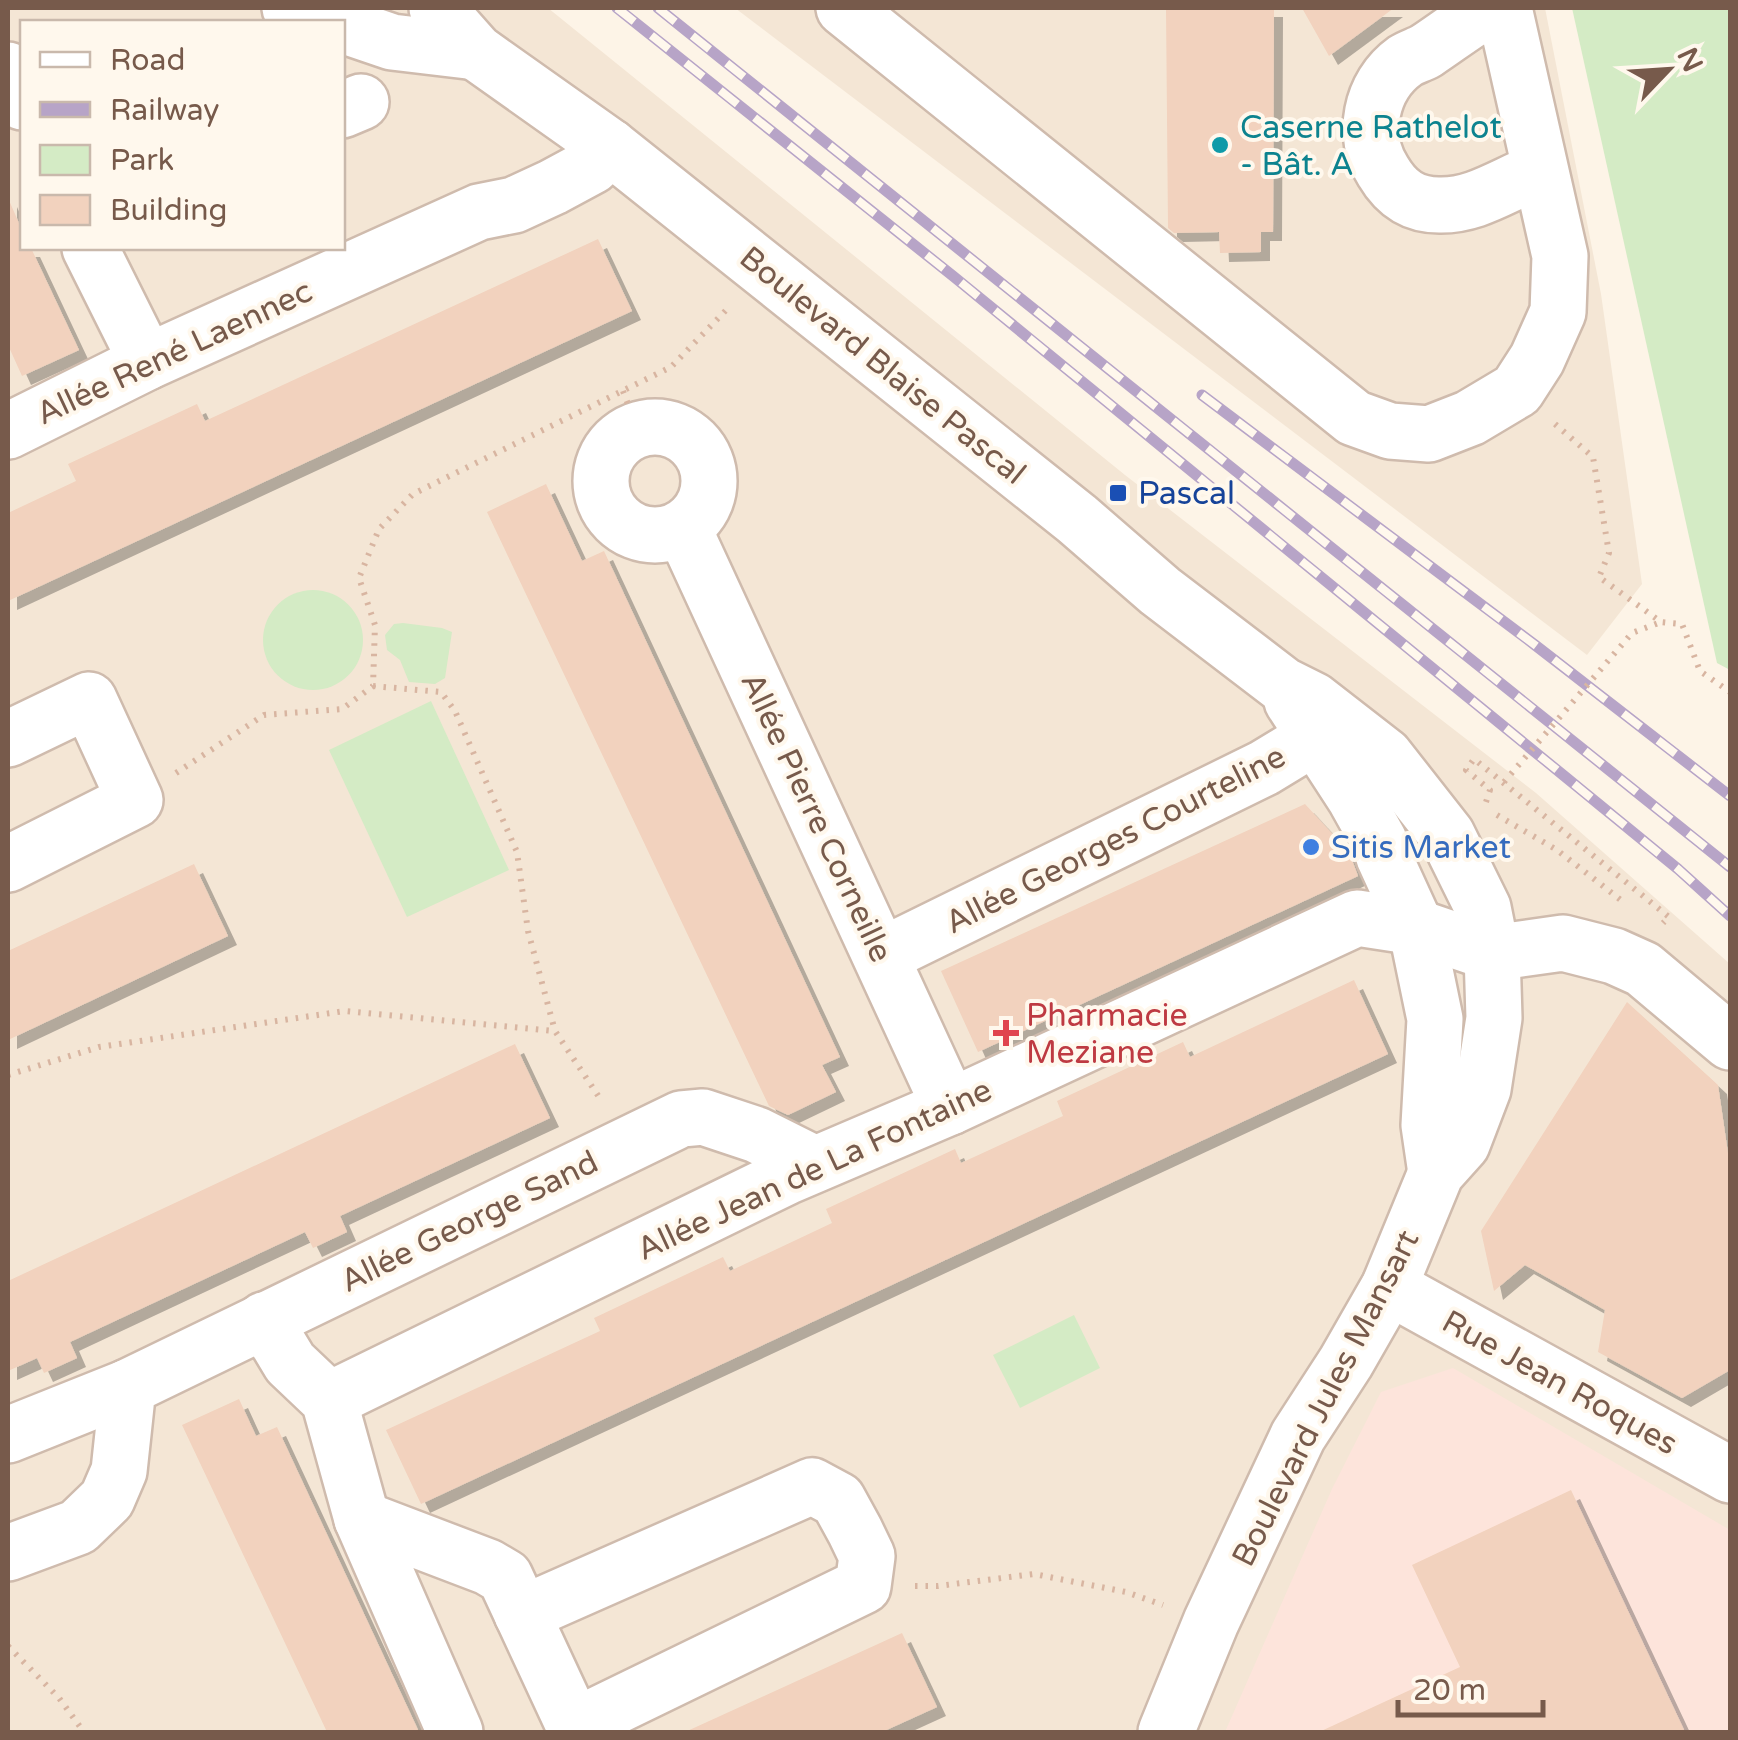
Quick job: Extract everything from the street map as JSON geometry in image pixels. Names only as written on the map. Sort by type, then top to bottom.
[{"type":"street","points":[[290,8],[329,20]]},
{"type":"street","name":"Boulevard Blaise Pascal","points":[[437,8],[476,52],[610,147],[1077,519],[1303,708],[1385,756],[1446,835],[1482,908],[1492,953]]},
{"type":"street","points":[[1490,8],[1404,62],[1387,80],[1370,117],[1373,154],[1394,189],[1422,204],[1440,206],[1493,194],[1540,172]]},
{"type":"street","points":[[870,18],[1354,418],[1390,431],[1429,434],[1470,418],[1516,390],[1538,358],[1558,312],[1560,256],[1504,8]]},
{"type":"street","name":"Boulevard Blaise Pascal","points":[[345,26],[392,42],[476,52]]},
{"type":"street","points":[[8,70],[20,97]]},
{"type":"street","name":"Allée René Laennec","points":[[15,421],[478,212],[514,205],[554,187],[592,166],[610,147]]},
{"type":"street","points":[[91,250],[148,362]]},
{"type":"street","points":[[630,410],[657,427],[689,439],[701,451],[710,485],[706,502],[683,528],[648,535],[630,530],[606,504],[601,486],[603,468],[610,451],[622,438],[630,410]]},
{"type":"street","name":"Allée Pierre Corneille","points":[[683,528],[950,1107]]},
{"type":"street","points":[[8,738],[88,700],[135,800],[8,864]]},
{"type":"street","name":"Boulevard Blaise Pascal","points":[[1303,708],[1379,841],[1416,927]]},
{"type":"street","name":"Allée Georges Courteline","points":[[881,956],[1264,768],[1303,708]]},
{"type":"street","name":"Allée Jean de La Fontaine","points":[[329,1400],[814,1164],[950,1107],[1357,918],[1416,927],[1492,953]]},
{"type":"street","name":"Boulevard Jules Mansart","points":[[1416,927],[1434,1019],[1430,1125],[1436,1173]]},
{"type":"street","points":[[1492,953],[1563,943],[1614,956],[1643,969],[1730,1042]]},
{"type":"street","name":"Boulevard Jules Mansart","points":[[1166,1732],[1211,1622],[1298,1436],[1390,1288],[1436,1173],[1462,1144],[1483,1089],[1494,1018],[1492,953]]},
{"type":"street","name":"Allée George Sand","points":[[8,1435],[128,1387],[680,1119],[704,1116],[756,1135],[814,1164]]},
{"type":"street","name":"Rue Jean Roques","points":[[1390,1288],[1730,1475]]},
{"type":"street","points":[[264,1320],[290,1363],[329,1400],[362,1519],[455,1732]]},
{"type":"street","points":[[8,1553],[78,1527],[107,1499],[119,1471],[128,1387]]},
{"type":"street","points":[[362,1519],[505,1577],[522,1614],[576,1729],[864,1586],[866,1556],[838,1500],[812,1486],[522,1614]]},
{"type":"path","points":[[373,686],[374,625],[359,578],[378,529],[413,494],[630,410],[731,305]]},
{"type":"path","points":[[1516,390],[1592,458],[1610,553],[1599,577],[1662,622]]},
{"type":"path","points":[[1504,782],[1632,633],[1662,622],[1682,624],[1700,671],[1730,692]]},
{"type":"path","points":[[135,800],[264,715],[342,709],[373,686],[441,692],[456,711],[517,852],[528,932],[555,1031],[630,1143]]},
{"type":"path","points":[[1490,790],[1466,770],[1474,759],[1669,917],[1656,928]]},
{"type":"path","points":[[1484,807],[1557,850],[1628,906]]},
{"type":"path","points":[[8,1075],[98,1046],[345,1011],[555,1031]]},
{"type":"path","points":[[864,1586],[938,1586],[1034,1574],[1126,1592],[1211,1622]]},
{"type":"path","points":[[8,1646],[59,1698],[84,1732]]},
{"type":"shaded area","points":[[8,8],[548,8],[1125,475],[1536,793],[1730,964],[1730,1732],[8,1732]]},
{"type":"shaded area","points":[[735,8],[1545,8],[1601,294],[1642,584],[1587,655]]},
{"type":"shaded area","points":[[1453,1368],[1730,1530],[1730,1732],[1225,1732],[1332,1489],[1381,1392]]},
{"type":"green space","points":[[1572,8],[1730,8],[1730,670],[1717,663]]},
{"type":"green space","points":[[313,590],[332,593],[349,604],[360,621],[360,659],[349,676],[332,687],[313,690],[294,687],[277,676],[266,659],[263,640],[266,621],[277,604],[294,593]]},
{"type":"green space","points":[[394,624],[452,632],[445,678],[435,684],[409,682],[400,660],[387,650],[385,635]]},
{"type":"green space","points":[[431,701],[509,870],[407,917],[329,750]]},
{"type":"green space","points":[[1074,1315],[1100,1368],[1020,1408],[993,1355]]},
{"type":"building","name":"Caserne Rathelot - Bât. A","points":[[1166,8],[1274,8],[1273,232],[1261,232],[1261,252],[1220,253],[1219,232],[1174,233],[1168,228]]},
{"type":"building","name":"Caserne Rathelot - Bât. A","points":[[1302,8],[1394,8],[1329,56]]},
{"type":"building","points":[[8,198],[20,225],[20,250],[32,250],[79,350],[22,376],[8,345]]},
{"type":"building","points":[[598,239],[632,311],[8,601],[8,513],[76,481],[68,464],[197,404],[205,421]]},
{"type":"building","points":[[546,484],[582,561],[604,551],[840,1057],[822,1065],[836,1092],[788,1115],[769,1106],[487,512]]},
{"type":"building","points":[[1305,804],[1340,842],[1358,876],[978,1052],[941,971]]},
{"type":"building","points":[[194,864],[228,936],[8,1040],[8,951]]},
{"type":"building","points":[[1354,980],[1388,1054],[421,1504],[386,1430],[600,1331],[594,1318],[723,1257],[730,1271],[832,1223],[826,1209],[955,1149],[961,1163],[1063,1116],[1057,1101],[1183,1042],[1190,1057]]},
{"type":"building","points":[[1627,1002],[1718,1085],[1730,1167],[1730,1370],[1682,1398],[1598,1352],[1605,1310],[1525,1265],[1494,1291],[1481,1231]]},
{"type":"building","points":[[515,1044],[550,1118],[340,1216],[347,1232],[313,1248],[305,1232],[70,1342],[77,1358],[44,1373],[37,1358],[8,1371],[8,1281]]},
{"type":"building","points":[[239,1399],[256,1436],[277,1427],[419,1732],[327,1732],[182,1425]]},
{"type":"building","points":[[1571,1490],[1685,1732],[1319,1732],[1460,1667],[1412,1565]]},
{"type":"building","points":[[902,1633],[937,1707],[882,1732],[685,1732]]},
{"type":"railway","points":[[617,8],[953,276],[1678,869],[1730,916]]},
{"type":"railway","points":[[658,8],[1730,867]]},
{"type":"railway","points":[[1202,395],[1730,796]]},
{"type":"place","name":"Caserne Rathelot - Bât. A","points":[[1220,145]]},
{"type":"place","name":"Pascal","points":[[1118,493]]},
{"type":"place","name":"Sitis Market","points":[[1311,847]]},
{"type":"place","name":"Pharmacie Meziane","points":[[1006,1033]]}]
